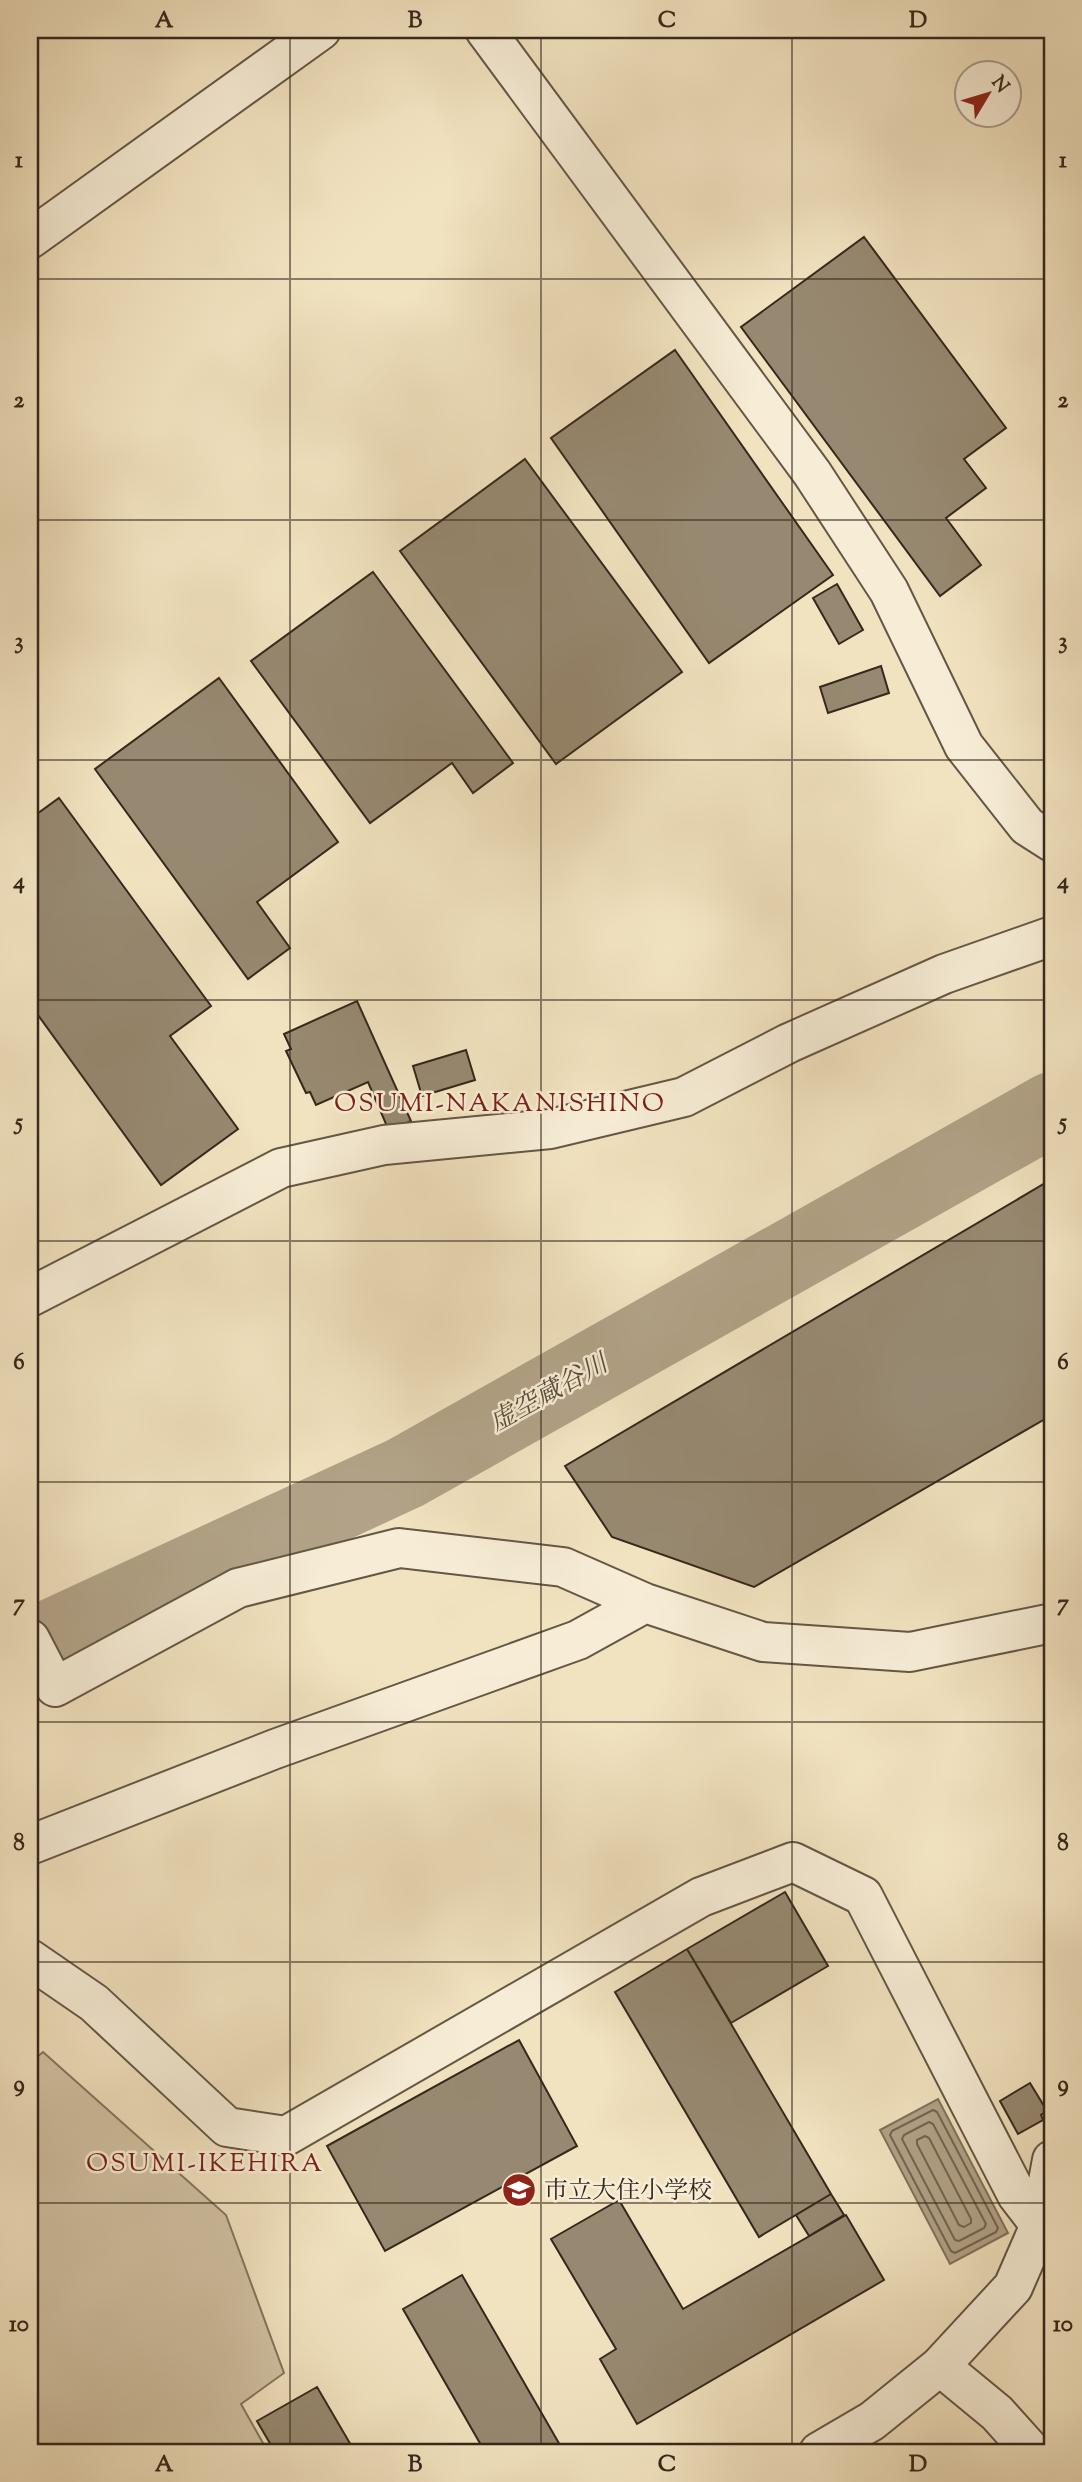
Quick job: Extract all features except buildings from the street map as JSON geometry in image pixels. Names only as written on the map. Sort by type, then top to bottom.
[{"type":"street","points":[[30,239],[321,30]]},
{"type":"street","points":[[485,30],[811,473],[889,591],[964,746],[1027,826],[1052,842]]},
{"type":"street","points":[[30,1297],[281,1168],[384,1145],[550,1129],[684,1097],[789,1043],[944,974],[1052,936]]},
{"type":"street","points":[[30,1639],[55,1687],[238,1588],[398,1548],[563,1567],[645,1603],[763,1642],[910,1652],[1052,1623]]},
{"type":"street","points":[[30,1845],[275,1749],[578,1640],[645,1603]]},
{"type":"street","points":[[30,1959],[94,2003],[227,2127],[286,2136],[701,1897],[793,1862],[863,1896],[1017,2195],[1040,2225]]},
{"type":"street","points":[[1013,2287],[1040,2225],[1052,2160]]},
{"type":"street","points":[[819,2452],[872,2421],[940,2366],[1013,2287],[1052,2262]]},
{"type":"street","points":[[940,2366],[997,2413],[1032,2452]]},
{"type":"shaded area","points":[[43,2052],[226,2215],[284,2373],[241,2404],[268,2452],[30,2452],[30,2063]]},
{"type":"water","points":[[938,2099],[1008,2233],[950,2264],[880,2130]]},
{"type":"waterway","name":"虚空蔵谷川","points":[[30,1646],[405,1473],[1052,1109]]},
{"type":"place","name":"市立大住小学校","points":[[519,2190]]},
{"type":"district","name":"OSUMI-NAKANISHINO","points":[[500,1102]]},
{"type":"district","name":"OSUMI-IKEHIRA","points":[[205,2162]]}]
